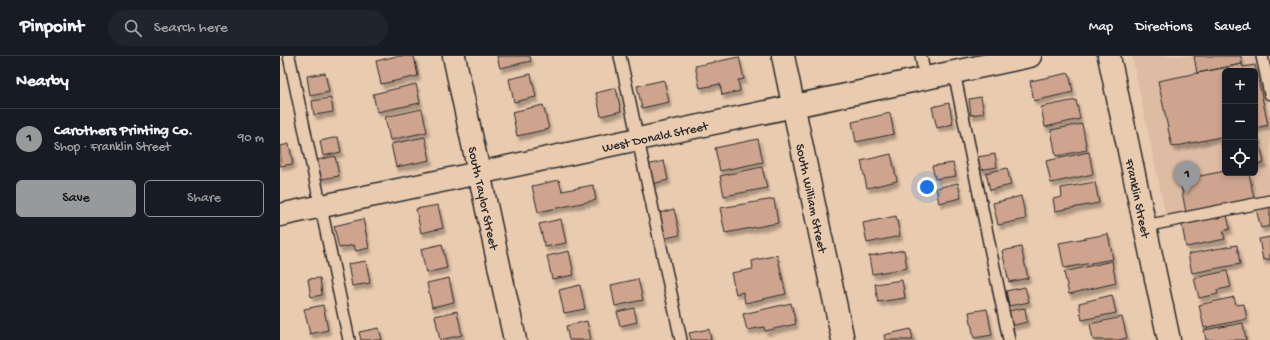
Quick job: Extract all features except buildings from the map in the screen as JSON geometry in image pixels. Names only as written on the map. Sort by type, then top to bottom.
[{"type":"street","name":"South Taylor Street","points":[[454,56],[515,340]]},
{"type":"street","name":"South William Street","points":[[783,56],[843,340]]},
{"type":"street","name":"West Donald Street","points":[[280,215],[1030,56]]},
{"type":"street","name":"Franklin Street","points":[[1108,56],[1169,340]]},
{"type":"lane","points":[[289,56],[350,340]]},
{"type":"lane","points":[[620,56],[681,340]]},
{"type":"lane","points":[[921,56],[925,78]]},
{"type":"lane","points":[[1262,56],[1270,94]]},
{"type":"lane","points":[[954,72],[1009,340]]},
{"type":"lane","points":[[1145,226],[1270,200]]},
{"type":"shaded area","points":[[1132,56],[1257,56],[1270,115],[1270,196],[1166,217]]},
{"type":"place","name":"Carothers Printing Co.","points":[[1187,194]]}]
